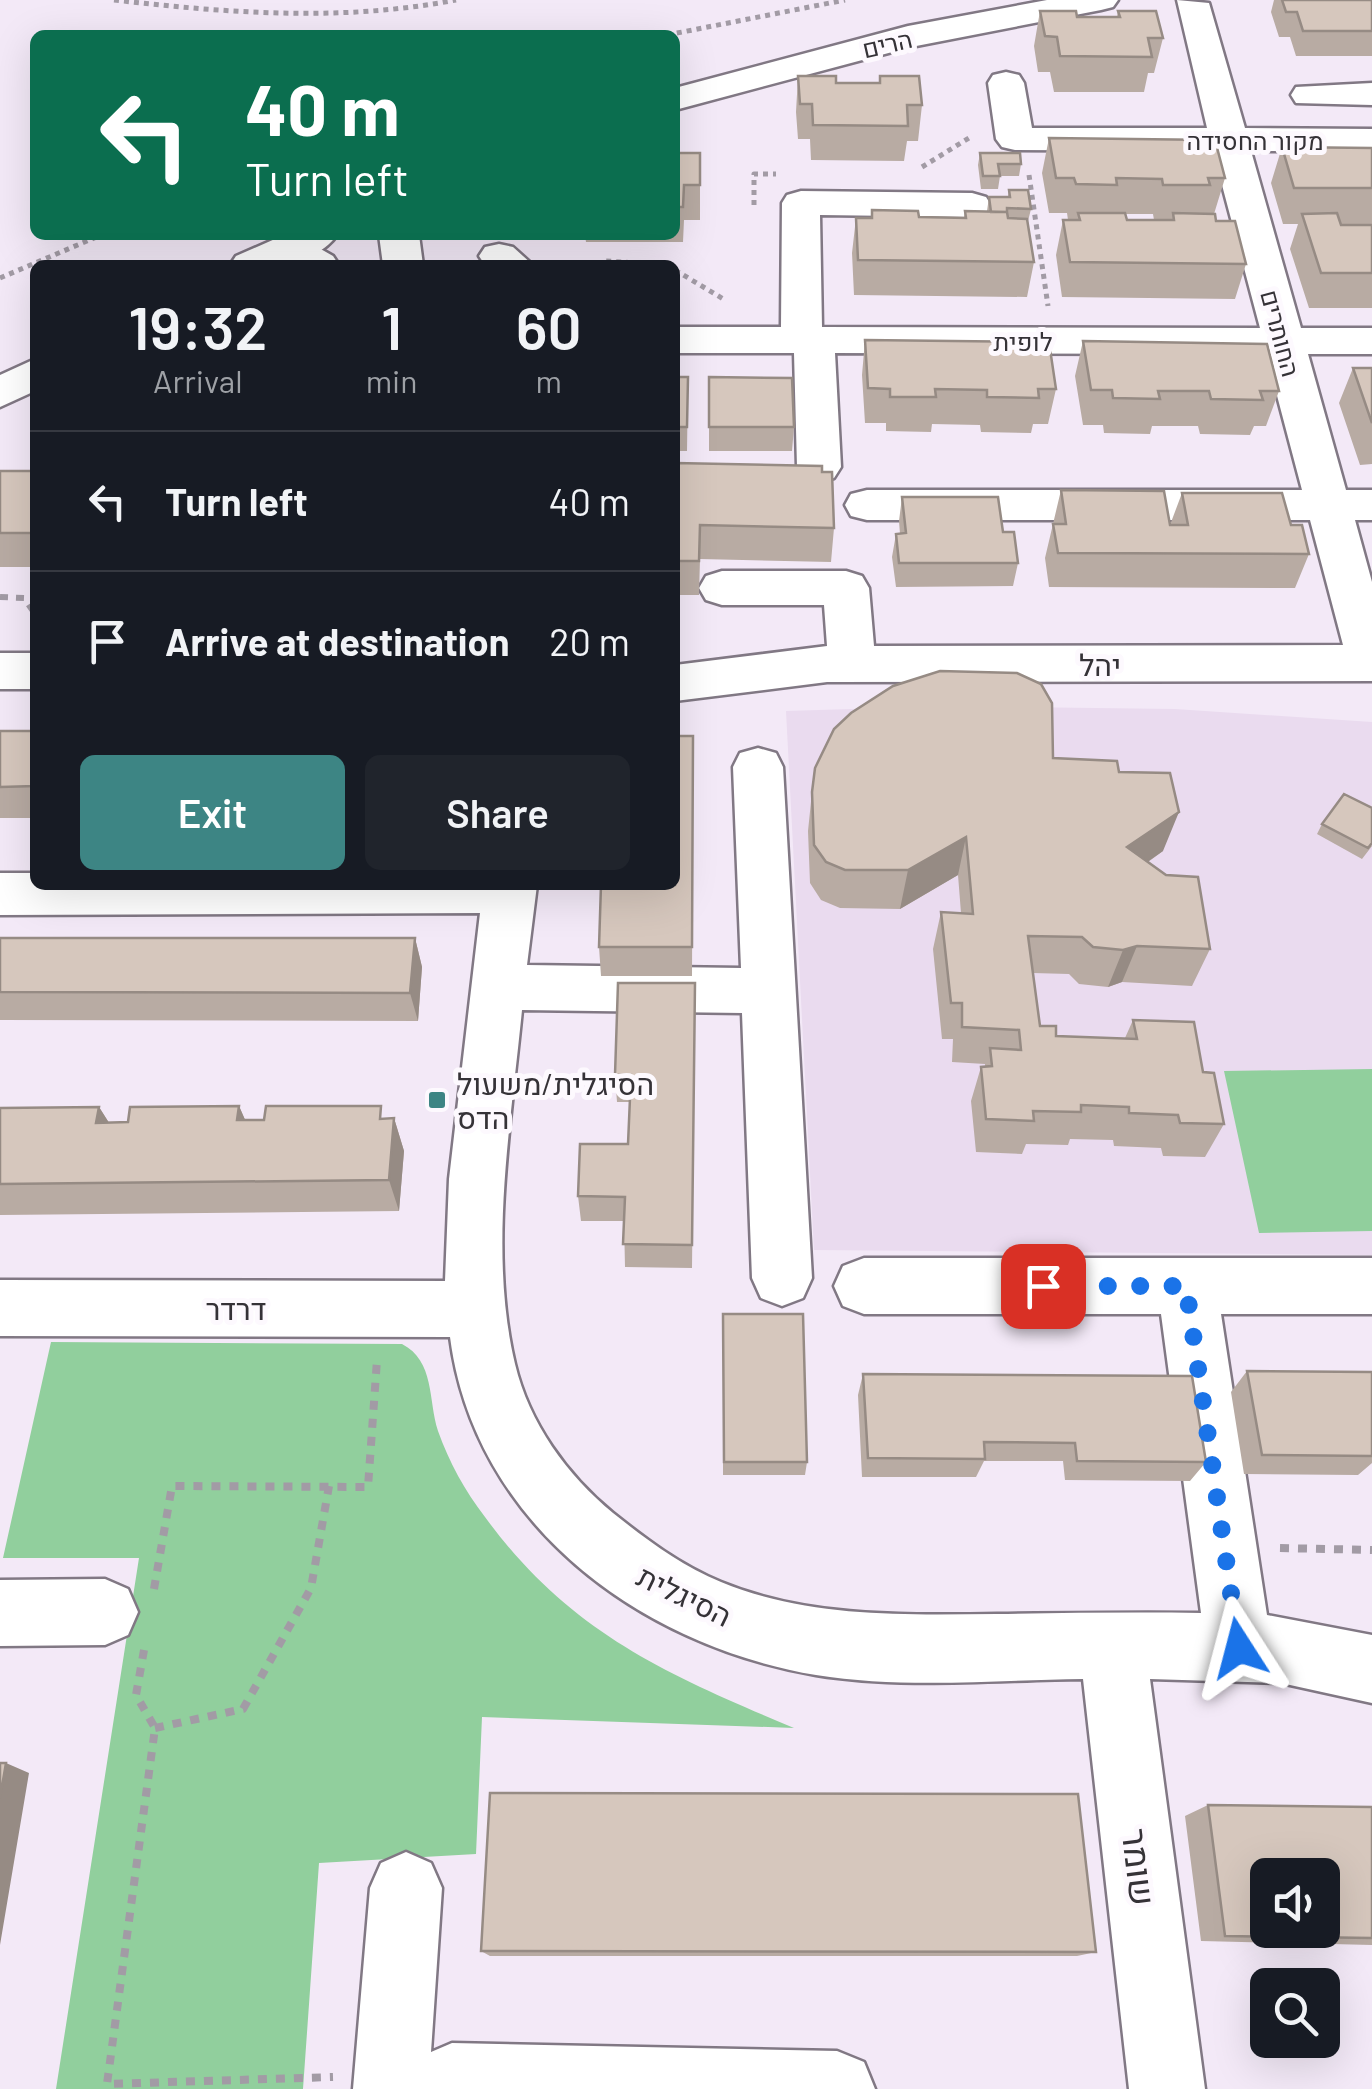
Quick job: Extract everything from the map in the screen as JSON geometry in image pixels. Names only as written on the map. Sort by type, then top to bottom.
[{"type":"street","name":"הרים","points":[[680,98],[908,37],[1102,0]]},
{"type":"street","name":"החותרים","points":[[1192,3],[1371,664]]},
{"type":"street","points":[[1006,83],[1014,140],[1024,140]]},
{"type":"street","points":[[1309,95],[1372,94]]},
{"type":"street","name":"מקור החסידה","points":[[1024,140],[1372,140]]},
{"type":"street","points":[[820,467],[808,340],[802,203],[972,204]]},
{"type":"street","points":[[268,260],[309,249]]},
{"type":"street","name":"לופית","points":[[680,340],[1372,341]]},
{"type":"street","points":[[0,393],[30,376]]},
{"type":"street","points":[[867,505],[1372,505]]},
{"type":"street","points":[[722,588],[846,588],[839,664]]},
{"type":"street","name":"יהל","points":[[680,646],[839,664],[1371,664]]},
{"type":"street","name":"יהל","points":[[680,682],[839,664]]},
{"type":"street","points":[[0,671],[30,670]]},
{"type":"street","points":[[758,767],[782,1278]]},
{"type":"street","points":[[0,894],[68,890]]},
{"type":"street","name":"הסיגלית","points":[[501,890],[497,987],[474,1216],[473,1309],[491,1395],[528,1471],[583,1536],[656,1586],[742,1624],[841,1644],[949,1649],[1112,1645],[1239,1648],[1290,1651],[1372,1669]]},
{"type":"street","points":[[497,987],[768,991]]},
{"type":"street","points":[[864,1286],[1372,1286]]},
{"type":"street","points":[[1186,1286],[1239,1648]]},
{"type":"street","name":"דרדר","points":[[0,1308],[473,1309]]},
{"type":"street","points":[[0,1613],[134,1616]]},
{"type":"street","name":"שומר","points":[[1112,1645],[1167,2089]]},
{"type":"street","points":[[406,1888],[427,2085],[837,2089]]},
{"type":"path","points":[[114,0],[234,12],[329,13],[456,0]]},
{"type":"path","points":[[680,32],[844,0]]},
{"type":"path","points":[[1024,140],[1053,341]]},
{"type":"path","points":[[42,260],[89,240]]},
{"type":"path","points":[[0,278],[30,265]]},
{"type":"path","points":[[680,273],[740,309]]},
{"type":"path","points":[[0,597],[24,598],[30,607]]},
{"type":"path","points":[[381,1309],[368,1487],[172,1486],[134,1616],[136,1694],[155,1728],[107,2084],[427,2085]]},
{"type":"path","points":[[155,1728],[244,1708],[311,1588],[329,1486]]},
{"type":"path","points":[[1224,1547],[1372,1550]]},
{"type":"shaded area","points":[[949,706],[1175,709],[1372,722],[1372,1255],[814,1250],[786,711]]},
{"type":"green space","points":[[1372,1069],[1372,1231],[1259,1233],[1224,1071]]},
{"type":"green space","points":[[51,1342],[402,1344],[413,1351],[425,1371],[438,1431],[464,1487],[517,1557],[551,1591],[623,1646],[662,1668],[794,1728],[482,1717],[476,1854],[319,1863],[303,2089],[56,2089],[139,1558],[3,1558]]},
{"type":"building","points":[[1282,0],[1372,0],[1372,31],[1303,31],[1297,12],[1286,12]]},
{"type":"building","points":[[1040,11],[1076,11],[1077,17],[1120,17],[1118,11],[1156,11],[1163,38],[1148,38],[1152,57],[1060,56],[1057,37],[1045,36]]},
{"type":"building","points":[[798,76],[836,76],[836,83],[880,83],[880,76],[919,76],[922,105],[907,105],[908,126],[813,125],[812,104],[800,104]]},
{"type":"building","points":[[1049,138],[1215,140],[1225,178],[1208,178],[1210,185],[1163,185],[1162,179],[1116,178],[1117,185],[1076,184],[1074,178],[1056,178]]},
{"type":"building","points":[[1282,147],[1372,148],[1372,188],[1294,188]]},
{"type":"building","points":[[680,153],[700,153],[700,185],[684,185],[683,207]]},
{"type":"building","points":[[980,153],[1020,153],[1021,164],[998,164],[1000,176],[983,176]]},
{"type":"building","points":[[1009,190],[1028,190],[1031,209],[991,212],[989,197],[1010,197]]},
{"type":"building","points":[[872,210],[966,218],[965,211],[1007,212],[1008,218],[1027,219],[1034,262],[858,260],[856,218],[872,218]]},
{"type":"building","points":[[1078,213],[1125,213],[1127,220],[1174,220],[1173,213],[1215,214],[1216,221],[1235,221],[1246,264],[1070,262],[1063,220],[1080,220]]},
{"type":"building","points":[[1337,213],[1341,225],[1372,225],[1372,273],[1321,273],[1302,214]]},
{"type":"building","points":[[865,340],[1049,342],[1056,389],[1038,389],[1039,398],[987,397],[987,390],[935,389],[936,397],[890,397],[890,389],[868,388]]},
{"type":"building","points":[[1083,341],[1267,344],[1279,391],[1260,391],[1263,400],[1211,399],[1209,391],[1158,391],[1160,399],[1113,398],[1112,390],[1091,390]]},
{"type":"building","points":[[1353,368],[1372,368],[1372,423]]},
{"type":"building","points":[[680,377],[688,377],[687,427],[680,427]]},
{"type":"building","points":[[709,377],[792,378],[794,427],[709,427]]},
{"type":"building","points":[[680,463],[822,466],[822,472],[832,472],[834,528],[700,525],[699,561],[680,561]]},
{"type":"building","points":[[0,471],[30,471],[30,533],[0,533]]},
{"type":"building","points":[[1061,490],[1164,491],[1170,525],[1188,525],[1182,493],[1282,493],[1291,525],[1302,525],[1309,554],[1058,553],[1053,524],[1066,524]]},
{"type":"building","points":[[902,497],[998,497],[1003,532],[1014,532],[1018,563],[899,563],[896,534],[906,533]]},
{"type":"building","points":[[940,671],[1017,673],[1041,684],[1052,703],[1053,758],[1117,761],[1119,772],[1170,773],[1179,812],[1127,847],[1166,875],[1198,877],[1210,949],[1137,946],[1123,950],[1093,947],[1082,937],[1028,936],[1040,1026],[1056,1026],[1056,1036],[1137,1039],[1133,1020],[1194,1022],[1203,1072],[1214,1073],[1224,1124],[1180,1123],[1178,1115],[1129,1113],[1129,1107],[1081,1105],[1081,1112],[1033,1111],[1034,1121],[986,1119],[981,1067],[992,1066],[990,1048],[1021,1050],[1019,1030],[962,1027],[962,1003],[951,1003],[941,912],[973,914],[966,837],[908,870],[845,870],[826,862],[814,845],[815,768],[834,729],[893,686]]},
{"type":"building","points":[[0,731],[30,731],[30,786],[0,787]]},
{"type":"building","points":[[680,736],[693,736],[692,947],[599,947],[601,890],[680,890]]},
{"type":"building","points":[[1344,794],[1372,808],[1372,843],[1368,848],[1322,824]]},
{"type":"building","points":[[0,938],[415,938],[410,993],[0,992]]},
{"type":"building","points":[[618,983],[695,983],[692,1245],[623,1244],[625,1197],[578,1196],[580,1144],[628,1144],[631,1075],[615,1075]]},
{"type":"building","points":[[239,1106],[237,1120],[264,1120],[266,1106],[381,1106],[380,1119],[394,1118],[389,1180],[0,1184],[0,1108],[99,1107],[96,1123],[128,1122],[130,1107]]},
{"type":"building","points":[[723,1314],[803,1314],[807,1462],[724,1462]]},
{"type":"building","points":[[1247,1371],[1372,1372],[1372,1456],[1262,1455]]},
{"type":"building","points":[[863,1374],[1192,1376],[1206,1462],[1077,1461],[1075,1443],[984,1442],[985,1459],[868,1458]]},
{"type":"building","points":[[0,1763],[6,1763],[0,1798]]},
{"type":"building","points":[[490,1793],[1078,1794],[1096,1952],[481,1951]]},
{"type":"building","points":[[1208,1805],[1372,1807],[1372,1938],[1340,1938],[1340,1858],[1250,1858],[1250,1936],[1225,1936]]},
{"type":"place","name":"הסיגלית/משעול הדס","points":[[437,1100]]},
{"type":"route","points":[[1043,1286],[1186,1286],[1239,1648]]}]
